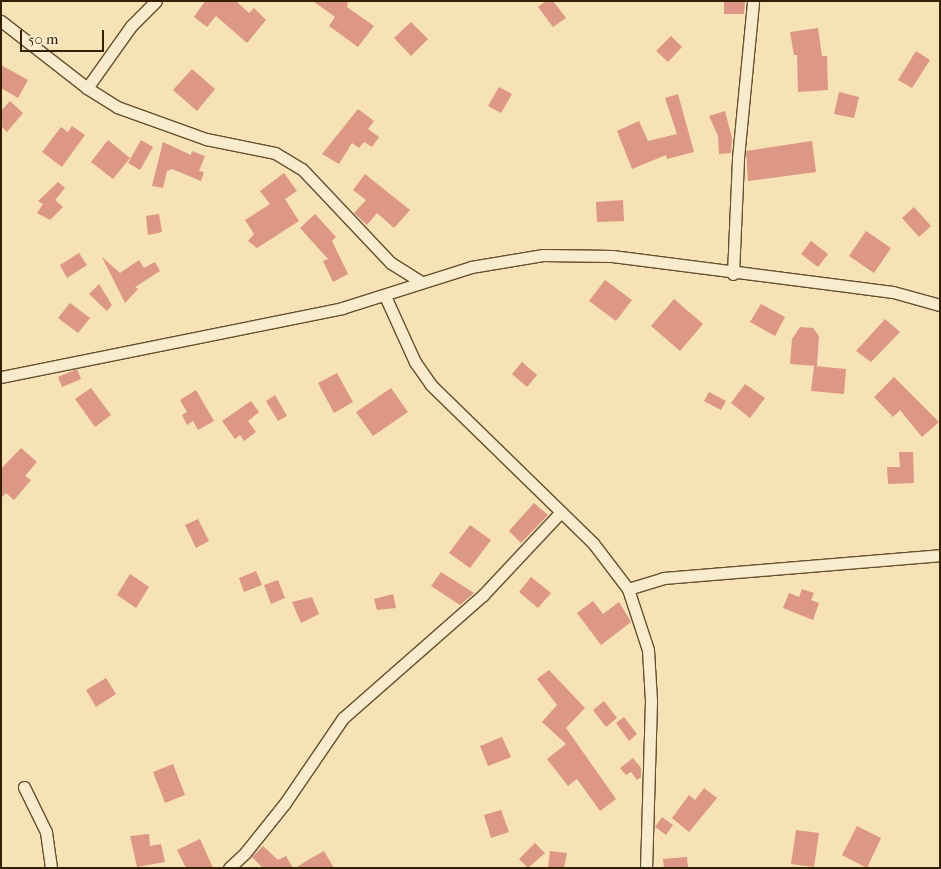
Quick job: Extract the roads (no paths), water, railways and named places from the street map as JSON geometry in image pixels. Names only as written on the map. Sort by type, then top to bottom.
[{"type":"street","points":[[87,88],[131,26],[156,1]]},
{"type":"street","points":[[733,274],[738,158],[753,1]]},
{"type":"street","points":[[1,21],[87,88],[117,107],[168,127],[281,157],[302,169],[334,199],[391,263],[422,282]]},
{"type":"street","points":[[1,377],[180,342],[385,296],[422,282],[472,267],[543,255],[612,256],[733,274],[893,292],[940,305]]},
{"type":"street","points":[[385,296],[415,362],[431,386],[459,415],[497,447],[560,514],[593,543],[628,589],[648,650],[651,701],[646,868]]},
{"type":"street","points":[[234,867],[310,770],[342,718],[483,596],[560,514]]},
{"type":"street","points":[[628,589],[663,578],[940,555]]},
{"type":"street","points":[[24,787],[46,832],[51,868]]}]
